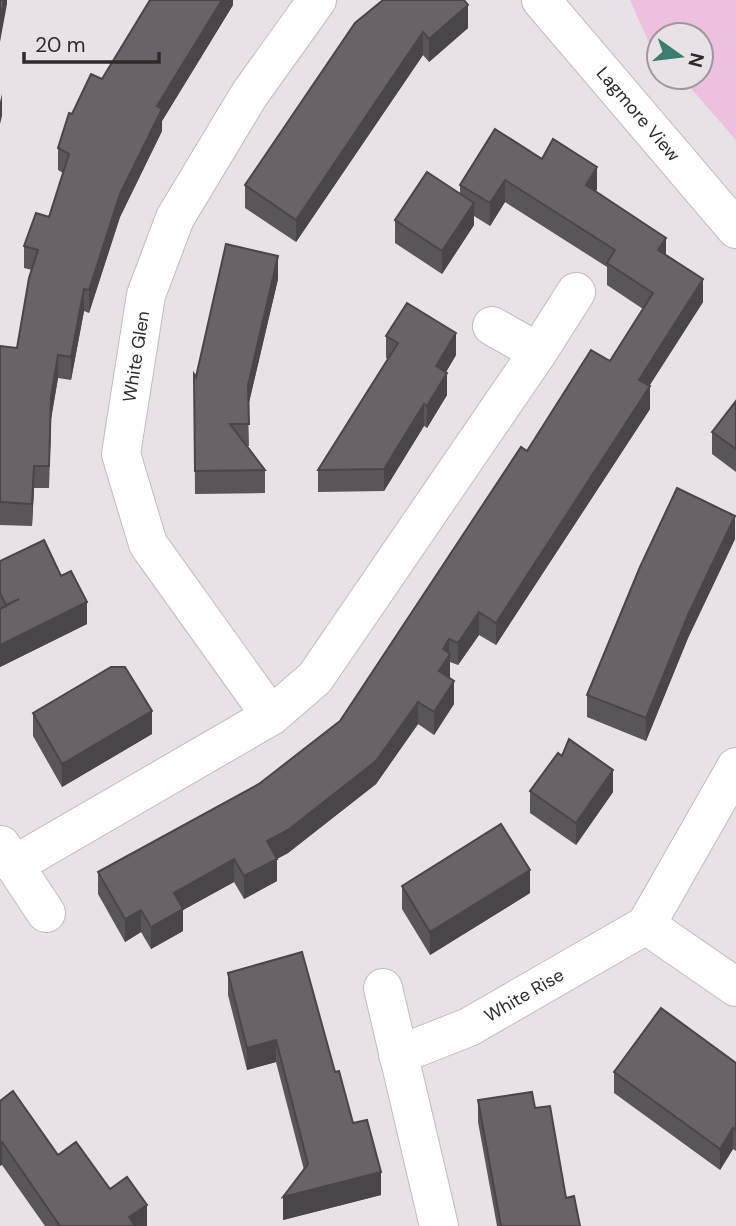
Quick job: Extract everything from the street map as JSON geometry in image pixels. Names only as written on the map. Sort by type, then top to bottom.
[{"type":"street","name":"White Glen","points":[[271,716],[148,544],[121,454],[146,295],[175,218],[249,95],[317,0]]},
{"type":"street","name":"Lagmore View","points":[[541,0],[736,229]]},
{"type":"street","points":[[46,914],[7,854],[271,716],[315,678],[538,352],[576,292]]},
{"type":"street","points":[[492,326],[538,352]]},
{"type":"street","points":[[736,766],[646,925],[736,987]]},
{"type":"street","name":"White Rise","points":[[398,1055],[470,1027],[646,925]]},
{"type":"street","points":[[383,988],[439,1226]]},
{"type":"shaded area","points":[[630,0],[736,0],[736,140],[693,91],[715,91],[715,21],[645,21],[645,34]]},
{"type":"building","points":[[0,0],[4,0],[0,19]]},
{"type":"building","points":[[150,0],[222,0],[157,106],[162,109],[120,194],[89,290],[84,289],[71,357],[58,355],[51,397],[49,466],[34,466],[32,504],[0,502],[0,346],[17,348],[29,278],[38,250],[24,246],[36,213],[49,217],[69,154],[58,148],[69,113],[72,114],[91,74],[102,79]]},
{"type":"building","points":[[383,0],[464,0],[468,5],[429,39],[423,32],[296,220],[245,185],[355,23]]},
{"type":"building","points":[[495,129],[542,159],[553,139],[597,167],[586,185],[666,238],[658,250],[703,279],[639,380],[650,386],[496,623],[479,612],[458,643],[449,639],[443,649],[450,654],[439,671],[454,681],[434,712],[418,702],[376,761],[288,830],[267,841],[277,859],[244,876],[234,859],[174,893],[183,909],[151,927],[141,910],[125,919],[98,872],[259,784],[340,721],[521,447],[527,451],[591,350],[610,361],[653,293],[607,263],[615,250],[505,180],[490,203],[460,185]]},
{"type":"building","points":[[427,172],[474,203],[442,251],[395,220]]},
{"type":"building","points":[[226,244],[278,256],[248,385],[249,424],[230,424],[265,470],[195,471],[194,374],[196,377]]},
{"type":"building","points":[[407,303],[456,333],[436,366],[447,373],[427,406],[424,404],[384,469],[318,470],[398,343],[386,336]]},
{"type":"building","points":[[736,401],[736,449],[712,432]]},
{"type":"building","points":[[677,488],[735,516],[688,615],[646,718],[587,695],[640,567]]},
{"type":"building","points":[[44,540],[61,576],[71,571],[87,602],[0,645],[0,609],[19,599],[6,605],[0,593],[0,561]]},
{"type":"building","points":[[111,667],[125,667],[152,711],[62,764],[33,713]]},
{"type":"building","points":[[569,739],[613,770],[576,823],[530,791],[558,753],[562,756]]},
{"type":"building","points":[[501,824],[530,870],[430,932],[402,886]]},
{"type":"building","points":[[302,952],[335,1072],[339,1071],[353,1123],[367,1120],[381,1172],[283,1197],[308,1164],[276,1040],[247,1048],[228,973]]},
{"type":"building","points":[[661,1008],[736,1063],[736,1130],[733,1128],[720,1149],[614,1072]]},
{"type":"building","points":[[13,1091],[58,1155],[76,1142],[110,1189],[127,1177],[147,1205],[129,1217],[135,1226],[60,1226],[2,1142],[0,1143],[0,1101]]},
{"type":"building","points":[[532,1092],[535,1108],[550,1106],[566,1198],[574,1196],[580,1226],[501,1226],[478,1100]]}]
